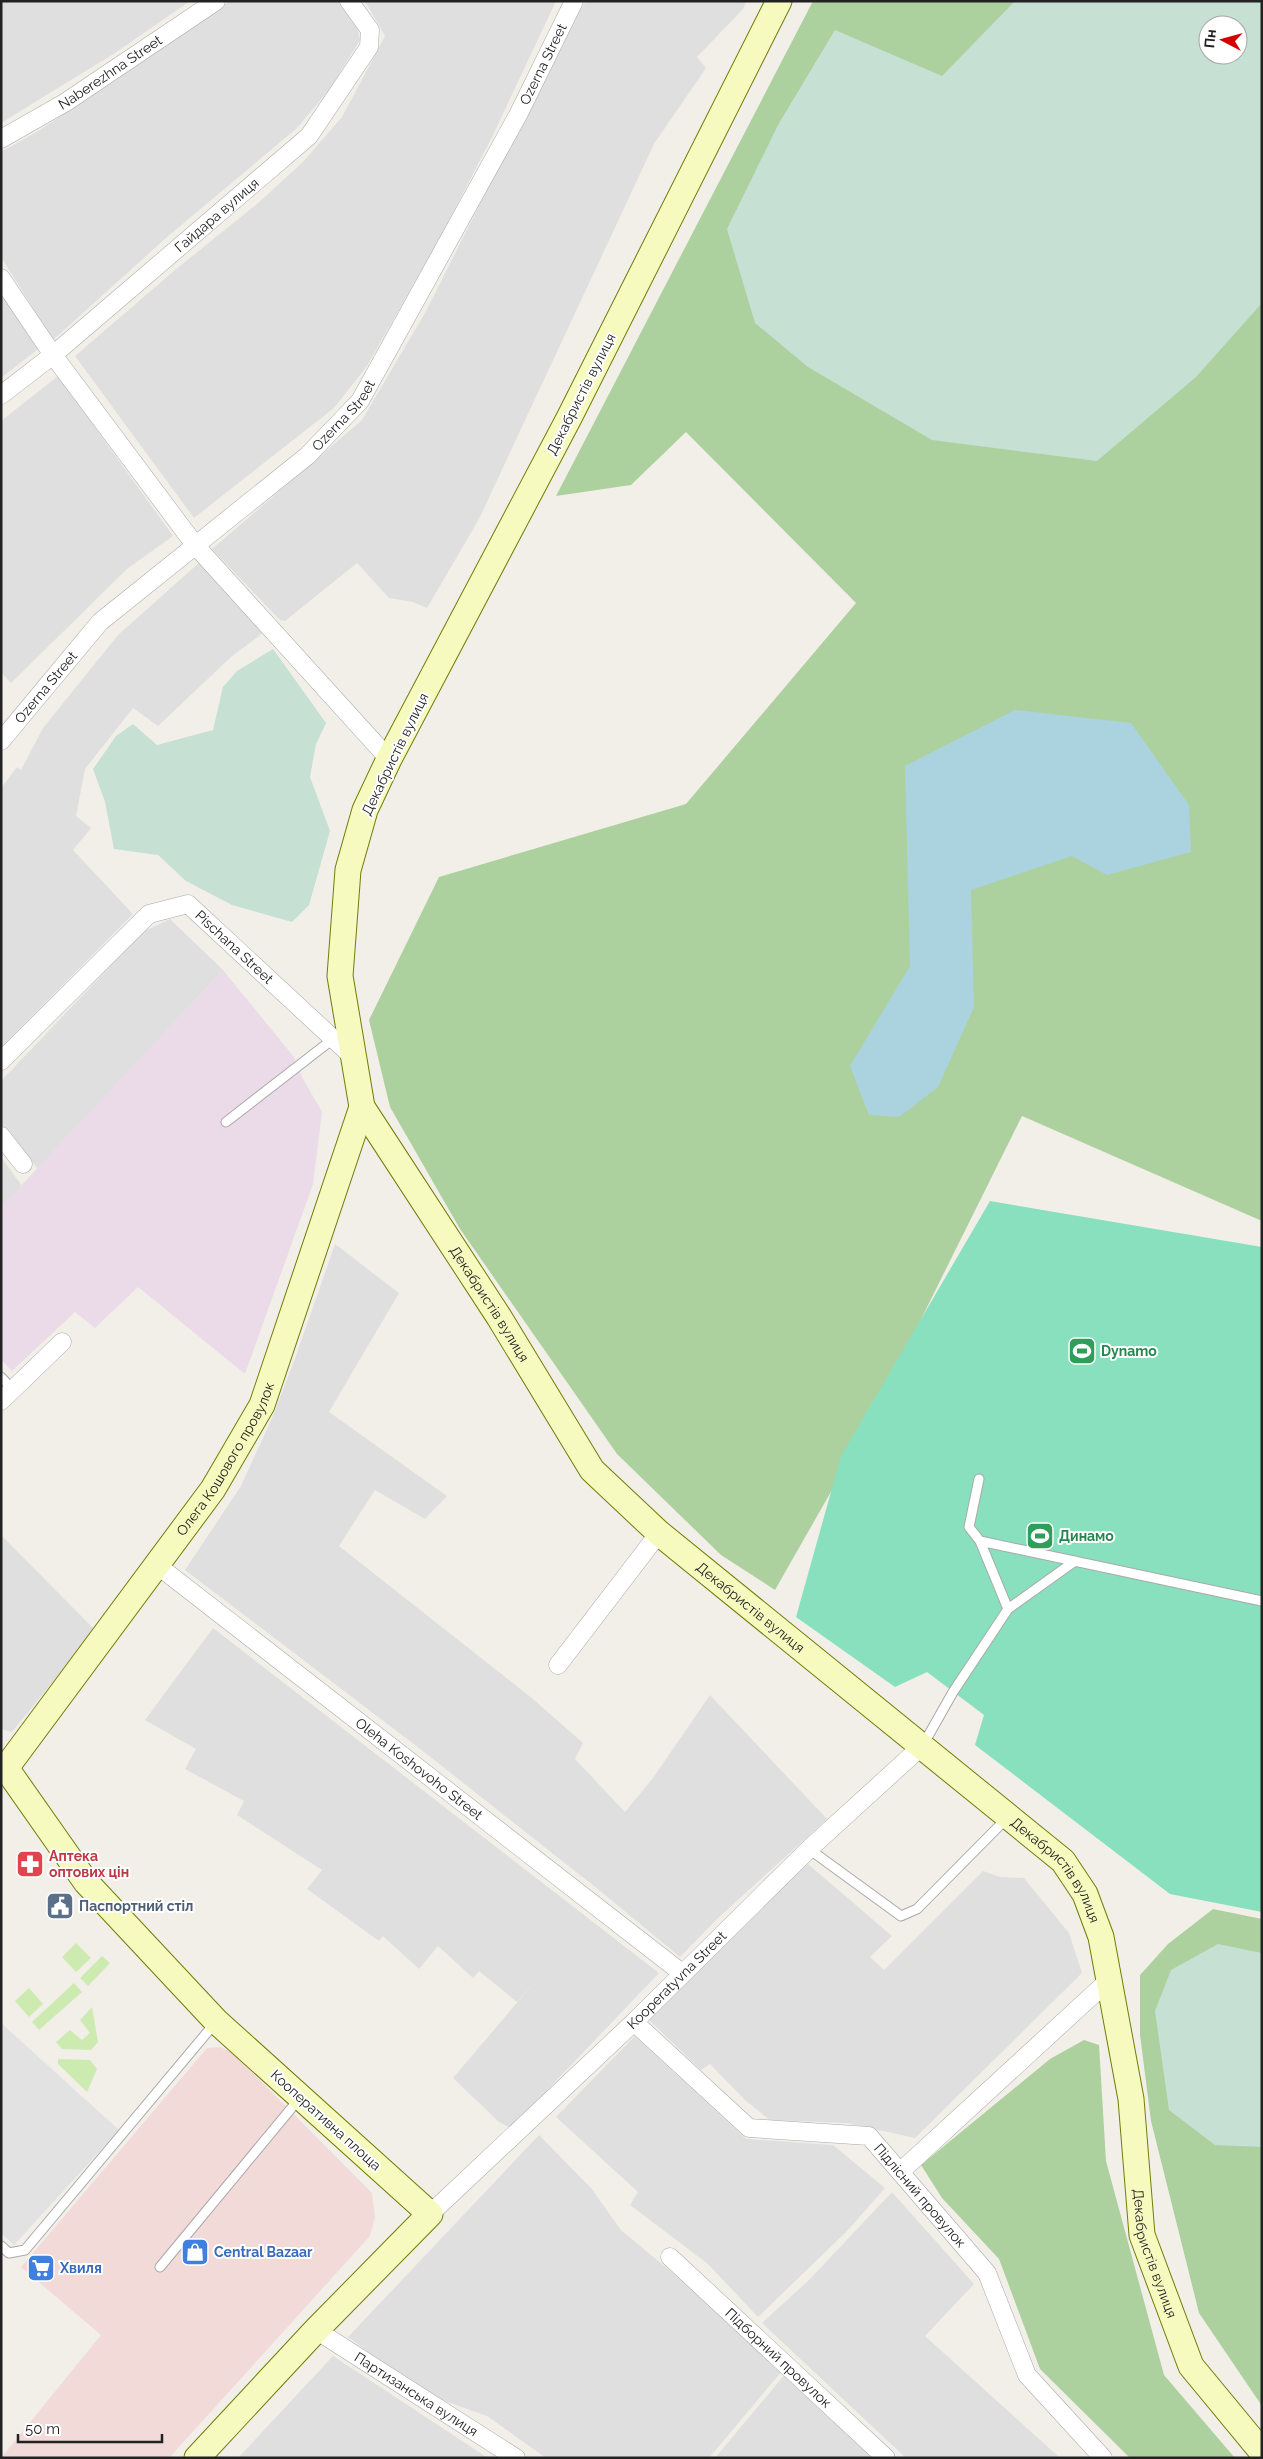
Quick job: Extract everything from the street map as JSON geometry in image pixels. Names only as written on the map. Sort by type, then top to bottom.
[{"type":"street","name":"Naberezhna Street","points":[[1,139],[66,102],[216,1]]},
{"type":"street","name":"Гайдара вулиця","points":[[1,395],[53,355],[309,136],[369,47],[370,30],[349,1]]},
{"type":"street","name":"Ozerna Street","points":[[1,741],[100,622],[307,456],[360,401],[518,115],[574,1]]},
{"type":"street","name":"Декабристів вулиця","points":[[779,1],[569,418],[389,759],[365,810],[348,870],[340,976],[362,1107],[499,1317],[592,1470],[659,1533],[1063,1861],[1085,1894],[1101,1937],[1131,2100],[1142,2235],[1190,2366],[1262,2452]]},
{"type":"street","points":[[1,278],[53,355],[195,545],[389,759]]},
{"type":"street","name":"Pischana Street","points":[[1,1061],[149,914],[188,904],[354,1058]]},
{"type":"street","name":"Олега Кошового провулок","points":[[4,1764],[213,1489],[262,1405],[362,1107]]},
{"type":"street","points":[[1,1136],[23,1164]]},
{"type":"street","points":[[5,1389],[62,1342]]},
{"type":"street","points":[[558,1665],[659,1533]]},
{"type":"street","name":"Oleha Koshovoho Street","points":[[157,1565],[682,1973]]},
{"type":"street","name":"Kooperatyvna Street","points":[[430,2214],[634,2022],[809,1849],[922,1746]]},
{"type":"street","name":"Кооперативна площа","points":[[4,1764],[86,1882],[216,2021],[430,2214]]},
{"type":"street","points":[[900,2172],[1109,1980]]},
{"type":"street","name":"Підлісний провулок","points":[[634,2022],[749,2128],[869,2136],[987,2273],[1027,2375],[1103,2458]]},
{"type":"street","points":[[197,2458],[316,2330],[430,2214]]},
{"type":"street","name":"Підборний провулок","points":[[670,2257],[886,2458]]},
{"type":"street","name":"Партизанська вулиця","points":[[316,2330],[516,2458]]},
{"type":"lane","points":[[226,1122],[332,1039]]},
{"type":"lane","points":[[978,1479],[969,1527],[980,1541],[1008,1609]]},
{"type":"lane","points":[[980,1541],[1262,1601]]},
{"type":"lane","points":[[922,1746],[953,1692],[1008,1609],[1075,1561]]},
{"type":"lane","points":[[809,1849],[901,1916],[917,1909],[1008,1817]]},
{"type":"lane","points":[[1,2246],[9,2253],[25,2250],[216,2021]]},
{"type":"lane","points":[[160,2266],[301,2097]]},
{"type":"shaded area","points":[[1,1],[190,1],[115,53],[1,123]]},
{"type":"shaded area","points":[[230,1],[342,1],[356,20],[360,40],[329,90],[297,128],[166,238],[53,340],[1,257],[1,152],[40,130]]},
{"type":"shaded area","points":[[365,1],[556,1],[493,135],[441,236],[367,366],[334,408],[194,518],[75,356],[175,270],[257,204],[303,162],[342,117],[385,36]]},
{"type":"shaded area","points":[[586,1],[747,1],[743,9],[697,57],[706,68],[654,144],[479,519],[427,608],[413,602],[389,598],[357,563],[285,621],[280,620],[212,549],[362,420],[425,313],[569,28]]},
{"type":"shaded area","points":[[1,293],[38,349],[1,378]]},
{"type":"shaded area","points":[[58,376],[173,536],[127,569],[11,683],[1,672],[1,421]]},
{"type":"shaded area","points":[[200,562],[263,633],[231,657],[158,726],[133,708],[85,769],[76,816],[91,828],[73,850],[133,914],[1,1047],[1,788],[17,767],[21,770],[43,728],[118,635]]},
{"type":"shaded area","points":[[170,919],[223,970],[38,1169],[1,1124],[1,1081],[143,932]]},
{"type":"shaded area","points":[[223,970],[294,1057],[302,1077],[322,1112],[313,1184],[245,1374],[138,1287],[95,1328],[75,1312],[12,1371],[1,1359],[1,1207]]},
{"type":"shaded area","points":[[1,1157],[22,1186],[1,1207]]},
{"type":"shaded area","points":[[335,1244],[399,1293],[329,1412],[447,1496],[425,1519],[375,1490],[339,1546],[533,1699],[583,1743],[575,1759],[625,1812],[653,1778],[710,1695],[827,1819],[718,1918],[680,1957],[599,1890],[419,1748],[185,1570],[241,1486],[272,1418]]},
{"type":"shaded area","points":[[1,1535],[95,1630],[12,1732],[1,1729]]},
{"type":"shaded area","points":[[213,1628],[659,1973],[511,2128],[499,2122],[453,2078],[538,1978],[517,2002],[479,1971],[473,1978],[438,1946],[419,1969],[383,1936],[379,1941],[307,1889],[322,1870],[237,1815],[244,1801],[185,1769],[196,1749],[145,1720]]},
{"type":"shaded area","points":[[808,1864],[892,1936],[870,1957],[884,1970],[983,1871],[1000,1877],[1024,1878],[1069,1933],[1082,1973],[915,2138],[847,2123],[770,2120],[746,2101],[710,2064],[701,2070],[649,2020],[752,1916]]},
{"type":"shaded area","points":[[1,2023],[119,2130],[14,2245],[1,2233]]},
{"type":"shaded area","points":[[635,2036],[746,2139],[833,2145],[885,2188],[847,2231],[758,2317],[708,2264],[630,2205],[638,2192],[556,2117]]},
{"type":"shaded area","name":"Central Bazaar","points":[[220,2047],[233,2053],[372,2193],[375,2217],[370,2236],[169,2458],[1,2458],[101,2335],[21,2267],[207,2048]]},
{"type":"shaded area","points":[[539,2135],[591,2188],[621,2230],[700,2296],[782,2371],[709,2458],[546,2458],[487,2416],[425,2394],[348,2337]]},
{"type":"shaded area","points":[[892,2192],[974,2284],[925,2336],[1060,2458],[906,2458],[762,2323],[810,2279]]},
{"type":"shaded area","points":[[333,2356],[488,2458],[238,2458]]},
{"type":"shaded area","points":[[786,2373],[874,2458],[715,2458]]},
{"type":"green space","points":[[813,1],[1262,1],[1262,1221],[1022,1116],[865,1432],[775,1590],[721,1555],[617,1454],[460,1229],[390,1107],[369,1020],[439,877],[686,804],[856,603],[686,432],[631,485],[556,496]]},
{"type":"green space","points":[[1015,1],[1262,1],[1262,303],[1196,377],[1097,461],[932,440],[808,367],[755,323],[727,229],[778,125],[835,30],[942,76]]},
{"type":"green space","points":[[273,649],[326,723],[316,744],[310,777],[330,831],[309,905],[292,922],[232,905],[186,881],[158,855],[114,849],[105,802],[93,769],[116,736],[133,724],[157,745],[213,730],[223,687],[237,671]]},
{"type":"green space","name":"Динамо","points":[[990,1201],[1262,1247],[1262,1912],[1170,1894],[975,1745],[984,1715],[927,1672],[895,1687],[796,1617],[841,1456]]},
{"type":"green space","points":[[1213,1909],[1262,1919],[1262,2406],[1199,2313],[1151,2121],[1140,2035],[1140,1975],[1168,1944]]},
{"type":"green space","points":[[76,1943],[91,1958],[76,1972],[62,1957]]},
{"type":"green space","points":[[1218,1944],[1262,1953],[1262,2147],[1215,2145],[1169,2110],[1155,2011],[1171,1970]]},
{"type":"green space","points":[[102,1956],[110,1963],[88,1986],[80,1978]]},
{"type":"green space","points":[[74,1983],[82,1992],[39,2030],[32,2022]]},
{"type":"green space","points":[[29,1988],[43,2004],[29,2017],[15,2001]]},
{"type":"green space","points":[[92,2007],[98,2042],[91,2050],[62,2049],[56,2042],[70,2030],[82,2040],[90,2033],[80,2020]]},
{"type":"green space","points":[[1084,2040],[1099,2045],[1106,2161],[1164,2375],[1235,2458],[1130,2458],[1040,2369],[999,2259],[942,2198],[921,2165],[1050,2059]]},
{"type":"green space","points":[[58,2059],[90,2060],[97,2069],[87,2092],[58,2064]]},
{"type":"water","points":[[1015,710],[1131,723],[1189,805],[1191,852],[1107,875],[1072,856],[971,890],[974,1007],[938,1087],[899,1117],[869,1115],[850,1066],[910,966],[905,766]]},
{"type":"place","name":"Dynamo","points":[[1082,1351]]},
{"type":"place","name":"Динамо","points":[[1040,1536]]},
{"type":"place","name":"Аптека оптових цін","points":[[30,1864]]},
{"type":"place","name":"Паспортний стіл","points":[[60,1906]]},
{"type":"place","name":"Central Bazaar","points":[[195,2252]]},
{"type":"place","name":"Хвиля","points":[[41,2268]]}]
